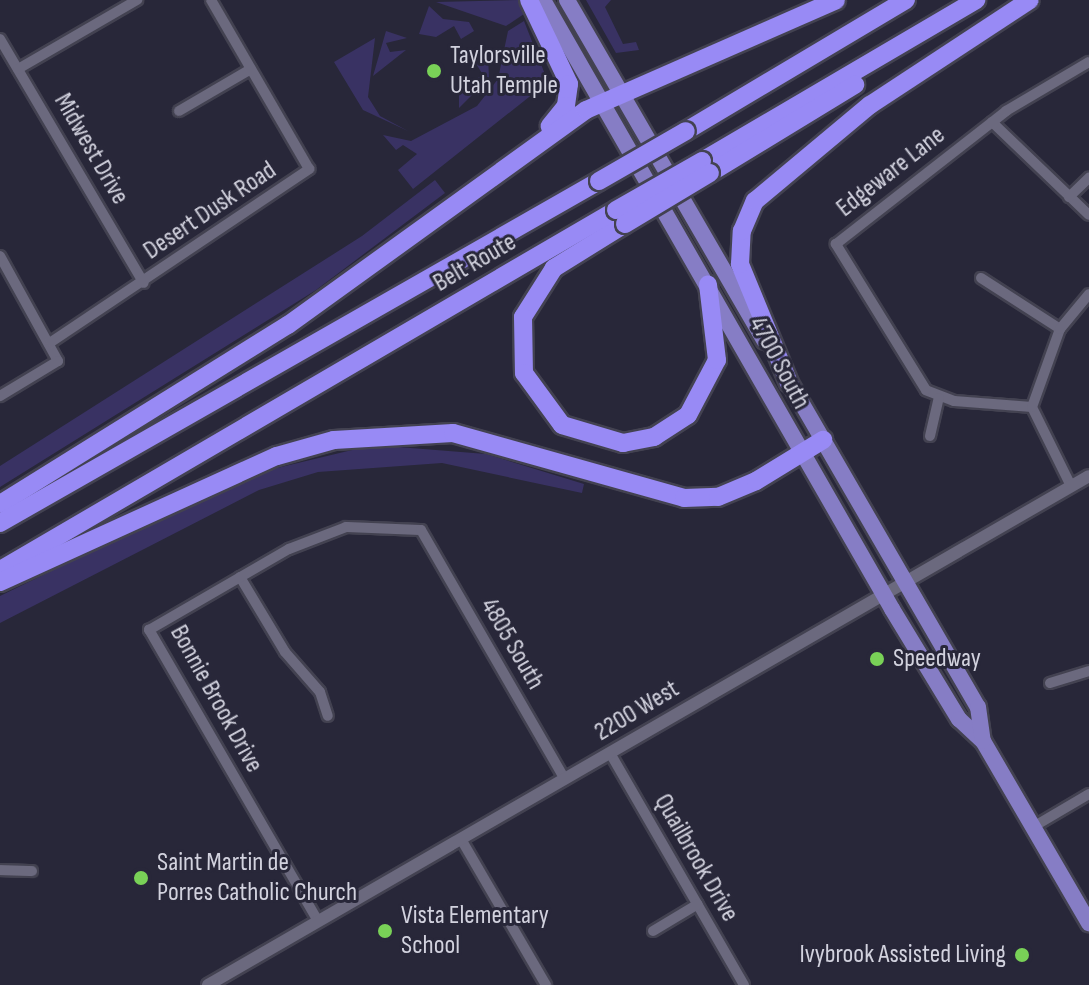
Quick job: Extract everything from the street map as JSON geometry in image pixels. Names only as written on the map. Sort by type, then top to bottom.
[{"type":"highway","points":[[516,155],[560,116],[569,95],[529,0]]},
{"type":"highway","points":[[0,504],[288,325],[516,155],[601,101],[836,0]]},
{"type":"highway","name":"Belt Route","points":[[0,523],[686,131],[906,0]]},
{"type":"highway","name":"Belt Route","points":[[0,571],[621,217],[976,0]]},
{"type":"highway","points":[[789,383],[740,264],[742,231],[755,201],[776,175],[870,105],[1030,0]]},
{"type":"highway","points":[[621,217],[554,268],[523,317],[527,381],[562,425],[623,443],[654,437],[688,415],[717,360],[708,285]]},
{"type":"highway","points":[[0,582],[277,456],[334,440],[453,433],[684,498],[718,497],[823,440]]},
{"type":"main road","name":"4700 South","points":[[543,0],[884,595],[959,719],[983,741],[1089,923]]},
{"type":"main road","name":"4700 South","points":[[567,0],[978,707],[983,741]]},
{"type":"street","points":[[18,69],[123,3],[137,0]]},
{"type":"street","name":"Desert Dusk Road","points":[[51,342],[144,283],[309,169],[211,0]]},
{"type":"street","name":"Midwest Drive","points":[[0,39],[144,283]]},
{"type":"street","name":"Edgeware Lane","points":[[939,398],[909,370],[836,244],[992,122],[1089,62]]},
{"type":"street","points":[[179,111],[251,69]]},
{"type":"street","points":[[992,122],[1089,215]]},
{"type":"street","points":[[1069,197],[1089,178]]},
{"type":"street","points":[[0,256],[51,342],[58,361],[0,396]]},
{"type":"street","points":[[0,282],[12,276]]},
{"type":"street","points":[[981,278],[1060,329]]},
{"type":"street","points":[[1071,486],[1032,407],[1060,329],[1089,294]]},
{"type":"street","points":[[930,436],[939,398],[1032,407]]},
{"type":"street","name":"2200 West","points":[[208,985],[1089,476]]},
{"type":"street","name":"Bonnie Brook Drive","points":[[318,921],[149,630],[240,577],[325,533],[421,530]]},
{"type":"street","name":"4805 South","points":[[421,530],[565,779]]},
{"type":"street","points":[[240,577],[285,652],[320,692],[328,716]]},
{"type":"street","points":[[1050,683],[1089,671]]},
{"type":"street","name":"Quailbrook Drive","points":[[610,753],[744,985]]},
{"type":"street","points":[[1033,827],[1089,794]]},
{"type":"street","points":[[461,839],[546,985]]},
{"type":"street","points":[[0,870],[32,871]]},
{"type":"street","points":[[653,931],[698,904]]},
{"type":"shaded area","points":[[518,0],[524,14],[506,26],[436,2]]},
{"type":"shaded area","points":[[586,0],[611,0],[605,7],[623,44],[636,42],[639,50],[616,53]]},
{"type":"shaded area","points":[[429,6],[443,19],[469,22],[474,31],[461,39],[454,26],[436,37],[419,34]]},
{"type":"shaded area","points":[[524,21],[548,82],[413,189],[398,170],[417,154],[403,145],[396,150],[383,135],[411,141],[477,106],[498,79],[508,31]]},
{"type":"shaded area","points":[[386,31],[407,38],[386,43],[390,52],[406,50],[373,76]]},
{"type":"shaded area","points":[[375,38],[368,97],[380,116],[408,131],[363,110],[334,62]]},
{"type":"shaded area","points":[[488,56],[489,78],[459,108],[459,88],[483,75],[475,62]]},
{"type":"shaded area","points":[[435,180],[445,193],[316,290],[0,487],[0,466],[362,236]]},
{"type":"shaded area","points":[[373,445],[486,454],[584,484],[582,493],[442,463],[318,472],[259,490],[0,623],[0,596],[248,475]]},
{"type":"place","name":"Taylorsville Utah Temple","points":[[434,71]]},
{"type":"place","name":"Speedway","points":[[877,659]]},
{"type":"place","name":"Saint Martin de Porres Catholic Church","points":[[141,878]]},
{"type":"place","name":"Vista Elementary School","points":[[385,931]]},
{"type":"place","name":"Ivybrook Assisted Living","points":[[1022,955]]}]
